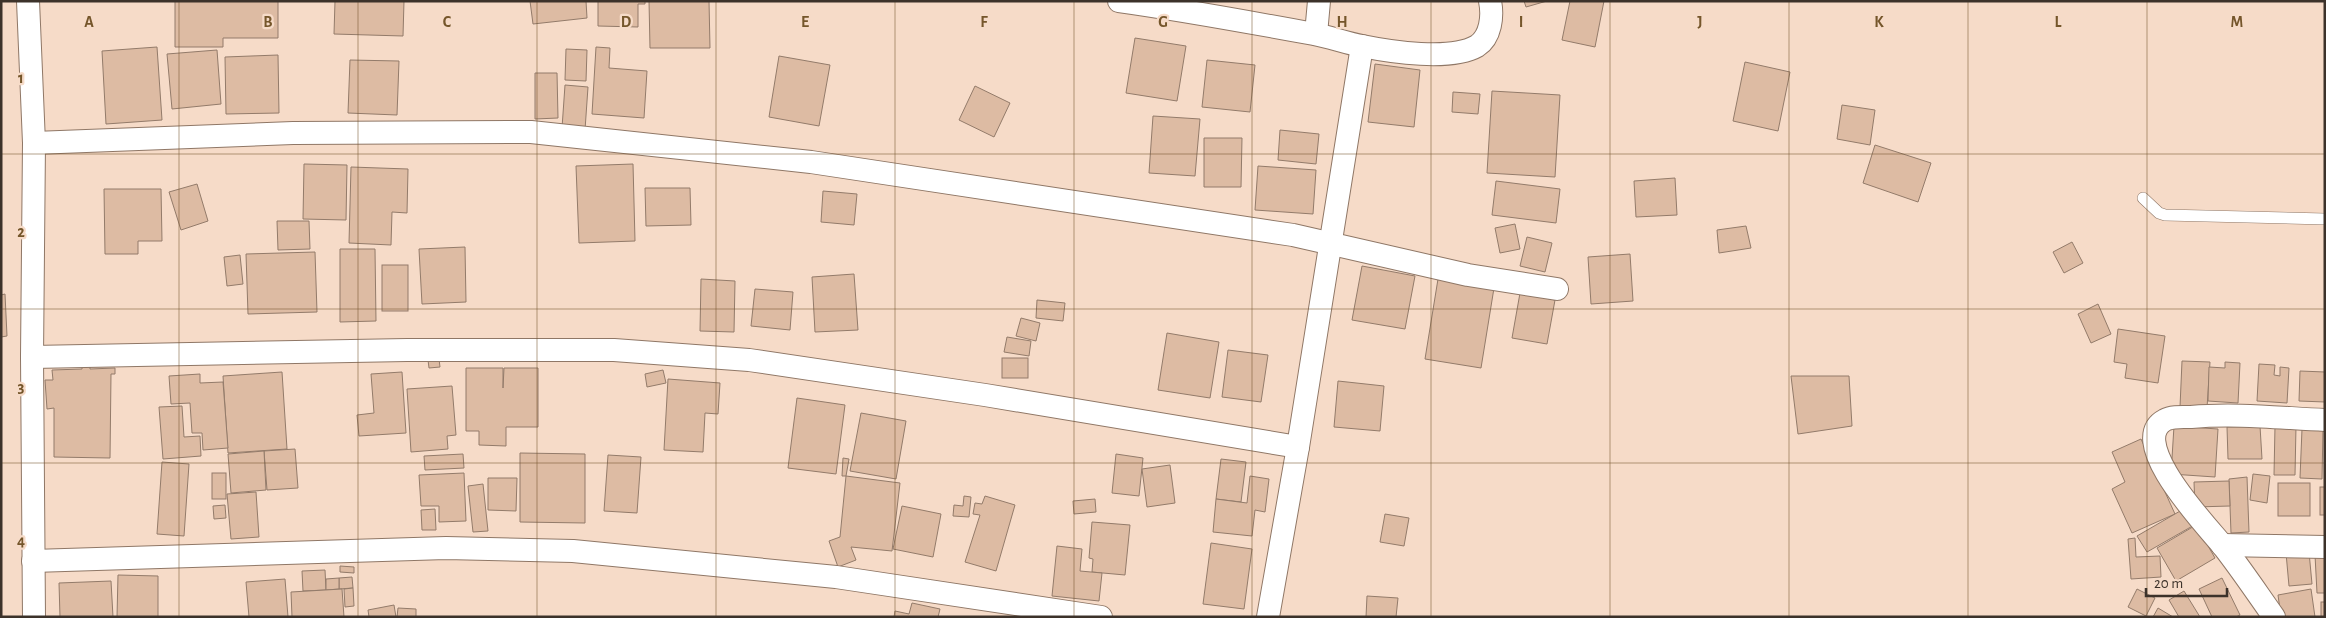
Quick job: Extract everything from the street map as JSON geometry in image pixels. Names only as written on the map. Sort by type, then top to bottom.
[{"type":"street","points":[[28,1],[34,143],[32,357],[34,617]]},
{"type":"street","points":[[1119,1],[1316,34],[1362,46],[1424,55],[1466,51],[1478,45],[1485,39],[1490,24],[1490,1]]},
{"type":"street","points":[[1316,34],[1318,1]]},
{"type":"street","points":[[1268,617],[1298,447],[1362,46]]},
{"type":"street","points":[[34,143],[292,133],[531,132],[811,162],[1330,242],[1468,275],[1557,289]]},
{"type":"street","points":[[32,357],[407,350],[614,350],[749,360],[985,395],[1298,447]]},
{"type":"street","points":[[2274,617],[2222,545],[2183,499],[2160,460],[2153,444],[2154,432],[2159,424],[2168,419],[2217,415],[2325,420]]},
{"type":"street","points":[[2222,545],[2325,547]]},
{"type":"street","points":[[33,561],[446,548],[573,551],[836,577],[1101,617]]},
{"type":"lane","points":[[2143,198],[2165,216],[2325,219]]},
{"type":"building","points":[[175,1],[278,1],[278,38],[223,38],[223,47],[175,47]]},
{"type":"building","points":[[335,1],[404,1],[403,36],[334,34]]},
{"type":"building","points":[[530,1],[586,1],[587,18],[533,24]]},
{"type":"building","points":[[598,1],[645,1],[645,4],[638,4],[638,27],[598,26]]},
{"type":"building","points":[[649,1],[709,1],[710,48],[650,48]]},
{"type":"building","points":[[1524,1],[1547,1],[1526,7]]},
{"type":"building","points":[[1570,1],[1604,1],[1595,47],[1562,40]]},
{"type":"building","points":[[1135,38],[1186,46],[1177,101],[1126,93]]},
{"type":"building","points":[[157,47],[162,120],[106,124],[102,51]]},
{"type":"building","points":[[596,47],[610,48],[609,68],[647,71],[644,118],[592,114]]},
{"type":"building","points":[[566,49],[587,50],[586,81],[565,80]]},
{"type":"building","points":[[217,50],[221,104],[172,109],[167,54]]},
{"type":"building","points":[[278,55],[279,113],[226,114],[225,57]]},
{"type":"building","points":[[779,56],[830,65],[819,126],[769,117]]},
{"type":"building","points":[[350,60],[399,61],[397,115],[348,113]]},
{"type":"building","points":[[1207,60],[1255,65],[1250,112],[1202,107]]},
{"type":"building","points":[[1745,62],[1790,72],[1778,131],[1733,121]]},
{"type":"building","points":[[1375,64],[1420,70],[1414,127],[1368,122]]},
{"type":"building","points":[[535,73],[557,73],[558,118],[535,119]]},
{"type":"building","points":[[565,85],[588,87],[585,130],[562,128]]},
{"type":"building","points":[[975,86],[1010,103],[994,137],[959,120]]},
{"type":"building","points":[[1492,91],[1560,95],[1555,177],[1487,173]]},
{"type":"building","points":[[1453,92],[1480,94],[1478,114],[1452,112]]},
{"type":"building","points":[[1842,105],[1875,110],[1870,145],[1837,139]]},
{"type":"building","points":[[1153,116],[1200,119],[1195,176],[1149,173]]},
{"type":"building","points":[[1280,130],[1319,134],[1316,164],[1278,160]]},
{"type":"building","points":[[1204,138],[1242,138],[1241,187],[1204,187]]},
{"type":"building","points":[[1875,145],[1931,163],[1918,202],[1863,183]]},
{"type":"building","points":[[304,164],[347,165],[346,220],[303,219]]},
{"type":"building","points":[[633,164],[635,241],[579,243],[576,166]]},
{"type":"building","points":[[1258,166],[1316,170],[1313,214],[1255,210]]},
{"type":"building","points":[[351,167],[408,169],[407,213],[392,212],[391,245],[349,243]]},
{"type":"building","points":[[1675,178],[1677,215],[1636,217],[1634,181]]},
{"type":"building","points":[[1496,181],[1560,189],[1556,223],[1492,215]]},
{"type":"building","points":[[197,184],[208,221],[181,230],[169,192]]},
{"type":"building","points":[[645,188],[690,188],[691,225],[646,226]]},
{"type":"building","points":[[104,189],[161,189],[162,241],[138,241],[138,254],[105,254]]},
{"type":"building","points":[[823,191],[857,194],[854,225],[821,222]]},
{"type":"building","points":[[277,221],[309,221],[310,249],[278,250]]},
{"type":"building","points":[[1515,224],[1520,249],[1500,253],[1495,228]]},
{"type":"building","points":[[1746,226],[1751,248],[1719,253],[1717,230]]},
{"type":"building","points":[[1527,237],[1552,243],[1545,272],[1520,266]]},
{"type":"building","points":[[2072,242],[2083,263],[2064,273],[2053,252]]},
{"type":"building","points":[[465,247],[466,302],[422,304],[419,249]]},
{"type":"building","points":[[340,249],[375,249],[376,321],[340,322]]},
{"type":"building","points":[[315,252],[317,312],[248,314],[246,254]]},
{"type":"building","points":[[1630,254],[1633,301],[1591,304],[1588,257]]},
{"type":"building","points":[[240,255],[243,284],[227,286],[224,257]]},
{"type":"building","points":[[382,265],[408,265],[408,311],[382,311]]},
{"type":"building","points":[[1362,266],[1415,276],[1405,329],[1352,320]]},
{"type":"building","points":[[854,274],[858,330],[815,332],[812,277]]},
{"type":"building","points":[[701,279],[735,281],[734,332],[700,331]]},
{"type":"building","points":[[1438,279],[1494,288],[1481,368],[1425,359]]},
{"type":"building","points":[[755,289],[793,292],[790,330],[751,326]]},
{"type":"building","points":[[1520,293],[1555,300],[1547,344],[1512,338]]},
{"type":"building","points":[[5,294],[7,336],[1,337],[1,295]]},
{"type":"building","points":[[1037,300],[1065,303],[1063,321],[1036,318]]},
{"type":"building","points":[[2098,304],[2111,334],[2091,343],[2078,314]]},
{"type":"building","points":[[1021,318],[1040,323],[1036,341],[1016,336]]},
{"type":"building","points":[[2118,329],[2165,336],[2158,383],[2125,378],[2127,364],[2114,362]]},
{"type":"building","points":[[1167,333],[1219,342],[1210,398],[1158,390]]},
{"type":"building","points":[[1007,337],[1031,341],[1029,356],[1004,352]]},
{"type":"building","points":[[1228,350],[1268,355],[1261,402],[1222,397]]},
{"type":"building","points":[[1002,358],[1028,358],[1028,378],[1002,378]]},
{"type":"building","points":[[439,359],[440,367],[429,368],[428,360]]},
{"type":"building","points":[[90,360],[90,369],[115,368],[115,374],[111,374],[110,458],[54,457],[54,408],[47,409],[45,380],[53,380],[52,370],[82,369],[82,361]]},
{"type":"building","points":[[2182,361],[2210,362],[2207,408],[2180,407]]},
{"type":"building","points":[[2225,362],[2240,363],[2238,403],[2208,401],[2209,367],[2225,368]]},
{"type":"building","points":[[2259,364],[2275,365],[2274,375],[2280,376],[2280,367],[2289,368],[2287,403],[2257,401]]},
{"type":"building","points":[[466,368],[503,368],[503,388],[504,368],[538,368],[538,427],[506,427],[506,446],[479,445],[479,431],[466,431]]},
{"type":"building","points":[[663,370],[666,383],[647,387],[645,374]]},
{"type":"building","points":[[2300,371],[2325,372],[2325,402],[2299,401]]},
{"type":"building","points":[[282,372],[287,449],[228,453],[223,376]]},
{"type":"building","points":[[402,372],[406,433],[359,436],[357,415],[374,413],[371,374]]},
{"type":"building","points":[[200,374],[200,383],[223,382],[228,448],[203,450],[202,433],[192,433],[190,403],[171,404],[169,376]]},
{"type":"building","points":[[1791,376],[1849,376],[1852,426],[1798,434]]},
{"type":"building","points":[[668,379],[720,383],[718,414],[705,413],[703,452],[664,450]]},
{"type":"building","points":[[1338,381],[1384,386],[1380,431],[1334,427]]},
{"type":"building","points":[[452,386],[456,435],[447,436],[448,449],[411,452],[407,389]]},
{"type":"building","points":[[797,398],[845,405],[836,474],[788,468]]},
{"type":"building","points":[[182,406],[184,437],[200,436],[201,456],[163,459],[159,407]]},
{"type":"building","points":[[861,413],[906,421],[896,479],[850,471]]},
{"type":"building","points":[[2174,426],[2218,429],[2215,477],[2171,474]]},
{"type":"building","points":[[2260,426],[2262,459],[2228,459],[2227,427]]},
{"type":"building","points":[[2275,426],[2296,426],[2295,475],[2274,475]]},
{"type":"building","points":[[2302,429],[2323,429],[2322,479],[2300,478]]},
{"type":"building","points":[[2141,439],[2175,514],[2132,533],[2112,489],[2125,482],[2112,452]]},
{"type":"building","points":[[295,449],[298,488],[267,490],[264,451]]},
{"type":"building","points":[[264,451],[266,490],[231,493],[228,454]]},
{"type":"building","points":[[520,453],[585,454],[585,523],[520,522]]},
{"type":"building","points":[[463,454],[464,468],[425,470],[424,456]]},
{"type":"building","points":[[1116,454],[1143,458],[1139,496],[1112,493]]},
{"type":"building","points":[[608,455],[641,457],[637,513],[604,511]]},
{"type":"building","points":[[843,458],[849,459],[846,476],[842,476]]},
{"type":"building","points":[[1221,459],[1246,462],[1241,502],[1216,499]]},
{"type":"building","points":[[162,462],[189,464],[184,536],[157,534]]},
{"type":"building","points":[[1170,465],[1175,503],[1147,507],[1142,469]]},
{"type":"building","points":[[212,473],[226,473],[226,499],[212,499]]},
{"type":"building","points":[[464,473],[466,521],[439,522],[439,506],[421,506],[419,475]]},
{"type":"building","points":[[2253,474],[2270,476],[2267,503],[2250,500]]},
{"type":"building","points":[[846,476],[900,483],[892,551],[851,547],[856,560],[838,567],[829,541],[840,537]]},
{"type":"building","points":[[1250,476],[1269,479],[1265,512],[1255,510],[1252,536],[1213,532],[1216,499],[1247,503]]},
{"type":"building","points":[[2247,477],[2249,532],[2231,533],[2229,479]]},
{"type":"building","points":[[488,478],[517,478],[516,511],[488,510]]},
{"type":"building","points":[[2229,481],[2230,506],[2195,507],[2194,482]]},
{"type":"building","points":[[2278,483],[2310,483],[2310,516],[2278,516]]},
{"type":"building","points":[[483,484],[488,531],[473,532],[468,486]]},
{"type":"building","points":[[2320,487],[2325,487],[2325,515],[2320,515]]},
{"type":"building","points":[[256,492],[259,537],[231,539],[227,494]]},
{"type":"building","points":[[964,496],[971,497],[969,517],[953,516],[954,505],[963,506]]},
{"type":"building","points":[[985,496],[1015,505],[996,571],[965,562],[980,515],[973,514],[975,503],[982,504]]},
{"type":"building","points":[[1095,499],[1096,512],[1074,514],[1073,501]]},
{"type":"building","points":[[225,505],[226,518],[214,519],[213,506]]},
{"type":"building","points":[[902,506],[941,514],[933,557],[893,549]]},
{"type":"building","points":[[2187,507],[2196,524],[2147,552],[2137,536]]},
{"type":"building","points":[[435,509],[436,530],[422,530],[421,510]]},
{"type":"building","points":[[1385,514],[1409,518],[1404,546],[1380,542]]},
{"type":"building","points":[[1092,522],[1130,525],[1125,575],[1092,572],[1093,559],[1089,558]]},
{"type":"building","points":[[2196,525],[2215,558],[2176,581],[2157,548]]},
{"type":"building","points":[[2135,538],[2136,557],[2160,556],[2161,577],[2131,579],[2128,539]]},
{"type":"building","points":[[1211,543],[1252,549],[1244,609],[1203,604]]},
{"type":"building","points":[[1057,546],[1082,549],[1080,571],[1102,573],[1099,601],[1052,596]]},
{"type":"building","points":[[2309,552],[2312,584],[2289,586],[2286,553]]},
{"type":"building","points":[[2315,555],[2325,555],[2325,593],[2317,593]]},
{"type":"building","points":[[340,566],[354,567],[354,573],[340,572]]},
{"type":"building","points":[[325,570],[326,590],[303,591],[302,571]]},
{"type":"building","points":[[118,575],[158,576],[158,617],[117,617]]},
{"type":"building","points":[[352,577],[353,588],[339,589],[339,578]]},
{"type":"building","points":[[339,578],[339,589],[326,590],[326,579]]},
{"type":"building","points":[[2222,578],[2240,615],[2236,617],[2212,617],[2199,589]]},
{"type":"building","points":[[285,579],[288,617],[249,617],[246,582]]},
{"type":"building","points":[[111,581],[113,617],[60,617],[59,583]]},
{"type":"building","points":[[353,588],[354,606],[345,607],[344,589]]},
{"type":"building","points":[[342,589],[344,617],[292,617],[291,592]]},
{"type":"building","points":[[2137,589],[2155,598],[2146,616],[2128,607]]},
{"type":"building","points":[[2311,589],[2315,617],[2281,617],[2278,595]]},
{"type":"building","points":[[2184,591],[2200,617],[2179,617],[2169,600]]},
{"type":"building","points":[[1367,596],[1398,598],[1396,617],[1366,617]]},
{"type":"building","points":[[2321,602],[2325,602],[2325,617],[2321,617]]},
{"type":"building","points":[[912,603],[940,609],[938,617],[894,617],[895,611],[909,614]]},
{"type":"building","points":[[394,605],[396,617],[369,617],[368,610]]},
{"type":"building","points":[[398,608],[416,609],[416,617],[397,617]]},
{"type":"building","points":[[2158,608],[2173,617],[2153,617]]}]
